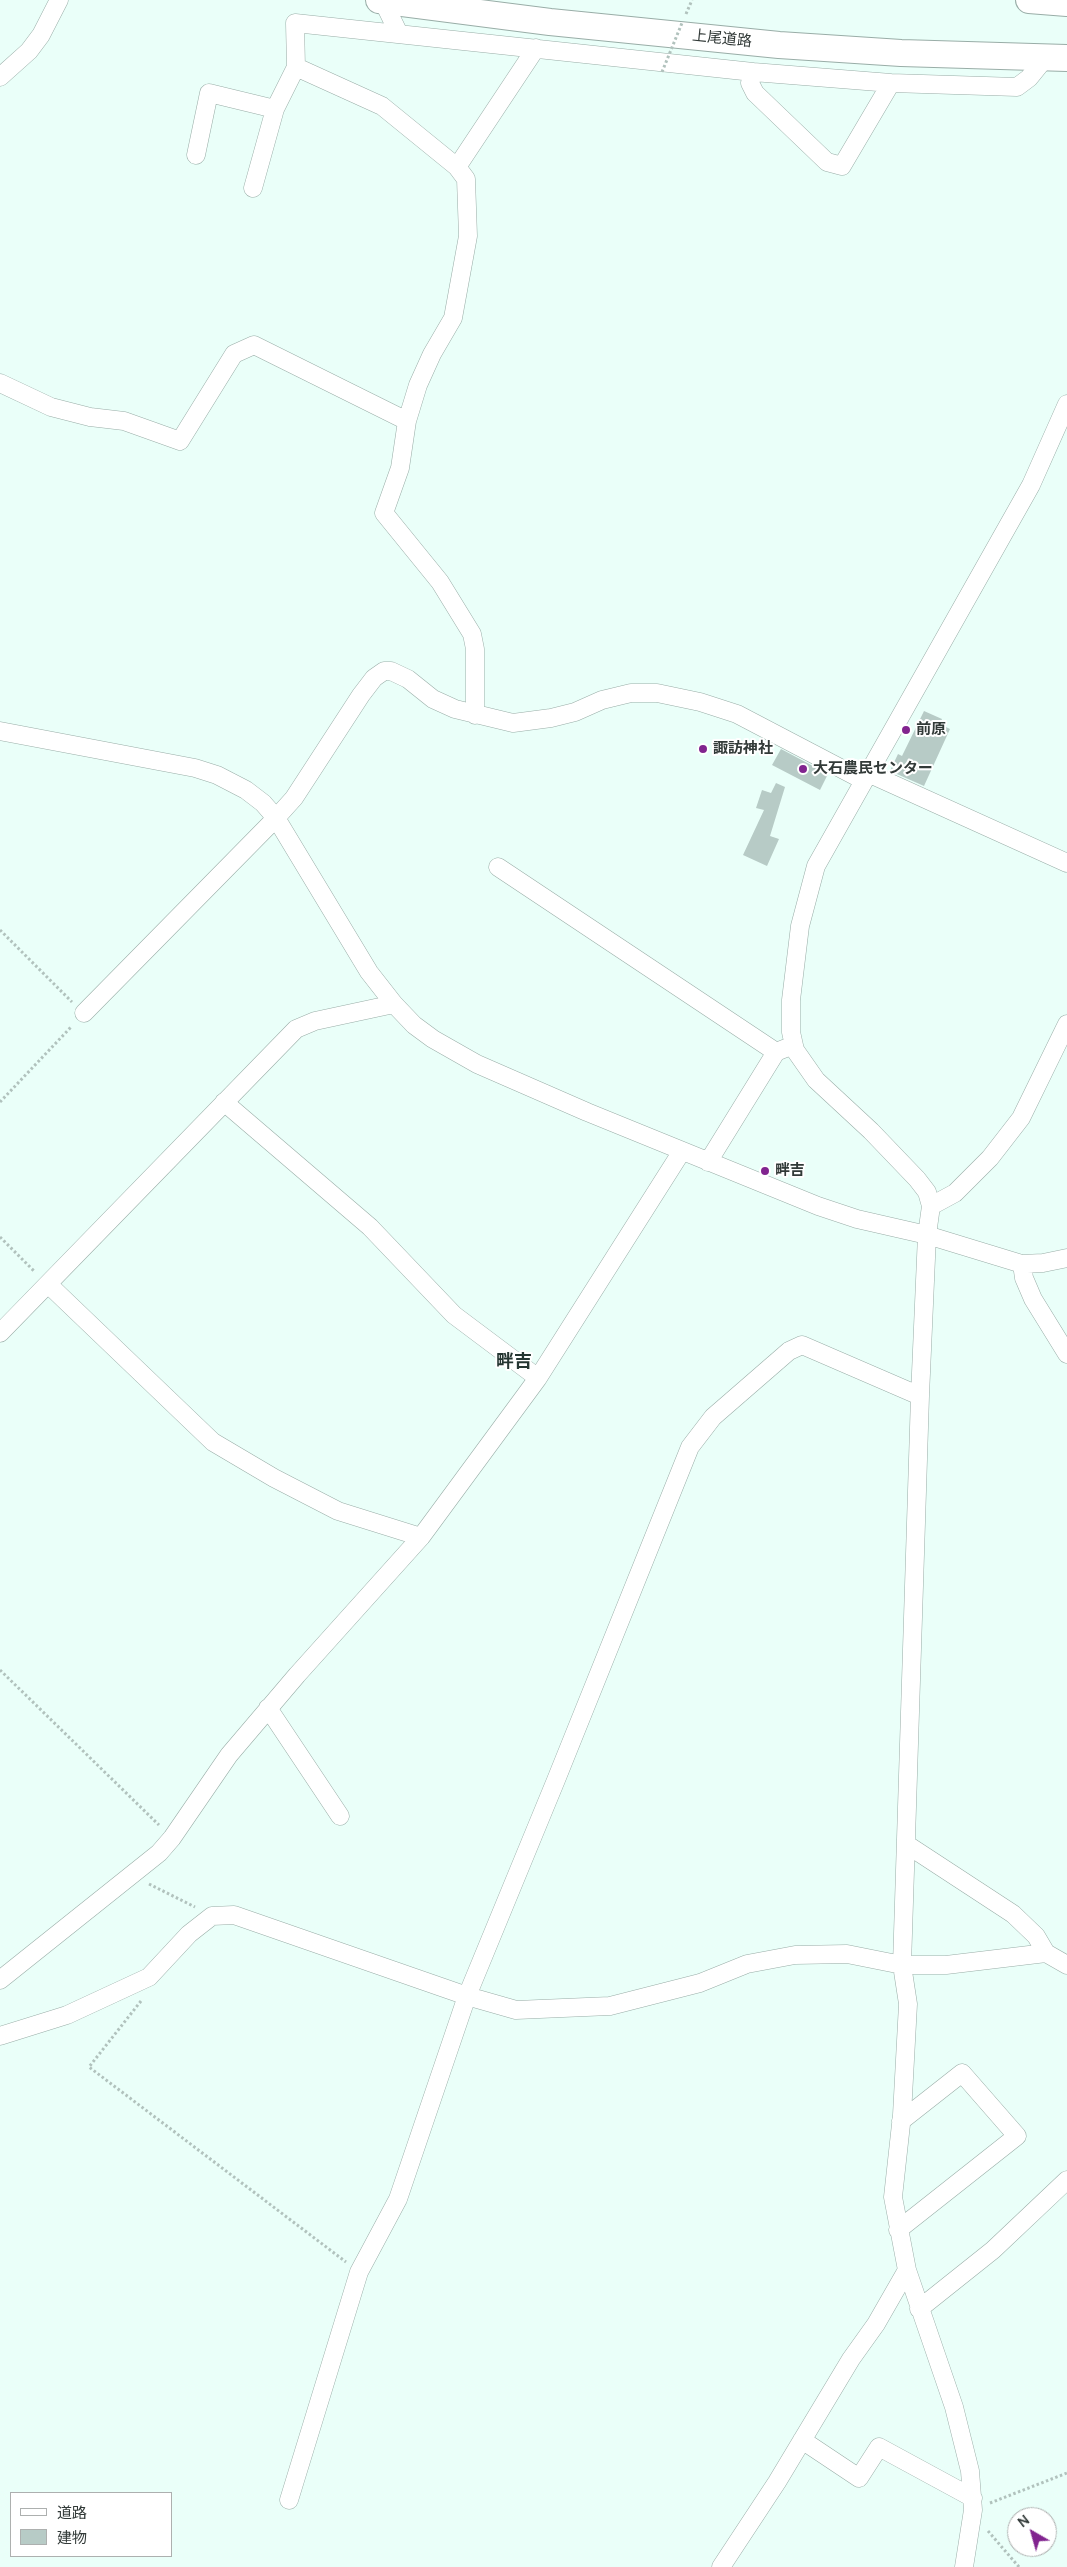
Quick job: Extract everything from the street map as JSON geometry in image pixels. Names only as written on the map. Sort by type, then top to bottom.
[{"type":"highway","name":"上尾道路","points":[[381,0],[550,22],[779,45],[901,53],[1056,58]]},
{"type":"highway","points":[[1029,0],[1067,2]]},
{"type":"street","points":[[0,77],[29,51],[41,35],[59,0]]},
{"type":"street","points":[[381,0],[399,34]]},
{"type":"street","points":[[253,188],[275,109],[296,67],[295,23],[753,72],[891,83],[1017,87],[1056,58]]},
{"type":"street","points":[[458,166],[536,48]]},
{"type":"street","points":[[296,67],[382,106],[458,166],[466,179],[468,236],[453,318],[432,354],[418,385],[407,421],[400,468],[384,513],[440,582],[472,634],[475,649],[475,715]]},
{"type":"street","points":[[753,72],[750,83],[755,93],[827,162],[842,166],[891,83]]},
{"type":"street","points":[[196,155],[210,94],[275,109]]},
{"type":"street","points":[[0,383],[51,407],[90,417],[124,421],[180,440],[234,354],[254,345],[407,421]]},
{"type":"street","points":[[964,2567],[973,2508],[964,2441],[907,2270],[893,2198],[901,2120],[908,2004],[902,1965],[920,1396],[927,1235],[931,1206],[927,1192],[917,1179],[871,1131],[816,1080],[795,1050],[791,1032],[791,1000],[800,926],[816,866],[1031,485],[1067,404]]},
{"type":"street","points":[[84,1013],[294,798],[361,695],[374,678],[384,671],[391,671],[408,680],[434,699],[455,709],[513,723],[552,718],[575,712],[602,700],[631,693],[663,694],[700,702],[737,714],[866,777],[1067,864]]},
{"type":"street","points":[[0,730],[195,768],[217,775],[246,790],[263,803],[276,818],[369,972],[394,1004],[414,1025],[433,1039],[477,1064],[708,1162],[857,1220],[927,1235],[1022,1264],[1042,1263],[1067,1258]]},
{"type":"street","points":[[498,866],[776,1052]]},
{"type":"street","points":[[0,1333],[296,1029],[315,1021],[394,1004]]},
{"type":"street","points":[[931,1206],[955,1192],[990,1158],[1021,1118],[1067,1024]]},
{"type":"street","points":[[708,1162],[776,1052],[794,1045]]},
{"type":"street","points":[[224,1102],[370,1227],[454,1315],[538,1378]]},
{"type":"street","points":[[0,1980],[130,1875],[159,1854],[172,1838],[228,1755],[421,1537],[538,1378],[682,1151]]},
{"type":"street","points":[[1022,1264],[1024,1278],[1034,1300],[1067,1354]]},
{"type":"street","points":[[48,1284],[212,1442],[274,1478],[338,1511],[421,1537]]},
{"type":"street","points":[[288,2500],[360,2272],[398,2199],[466,1996],[556,1780],[690,1447],[713,1417],[789,1351],[802,1345],[920,1396]]},
{"type":"street","points":[[268,1708],[340,1816]]},
{"type":"street","points":[[906,1844],[1013,1914],[1036,1936],[1046,1953],[1067,1965]]},
{"type":"street","points":[[0,2036],[67,2015],[148,1977],[189,1934],[212,1916],[234,1915],[466,1996],[516,2010],[610,2006],[700,1983],[747,1964],[795,1955],[847,1954],[902,1965],[946,1965],[1046,1953]]},
{"type":"street","points":[[898,2230],[1017,2136],[962,2073],[901,2120]]},
{"type":"street","points":[[919,2309],[993,2250],[1067,2180]]},
{"type":"street","points":[[721,2567],[851,2359],[876,2324],[907,2270]]},
{"type":"street","points":[[802,2440],[858,2478],[879,2447],[973,2508]]},
{"type":"path","points":[[662,72],[682,23]]},
{"type":"path","points":[[0,930],[84,1013],[0,1102]]},
{"type":"path","points":[[0,1237],[48,1284]]},
{"type":"path","points":[[0,1670],[172,1838]]},
{"type":"path","points":[[130,1875],[212,1916]]},
{"type":"path","points":[[148,1977],[144,1998],[89,2067],[360,2272]]},
{"type":"path","points":[[1019,2567],[973,2508],[1067,2473]]},
{"type":"building","points":[[924,711],[942,719],[940,724],[950,729],[924,786],[890,771],[898,754],[902,756]]},
{"type":"building","name":"大石農民センター","points":[[781,749],[828,774],[820,790],[772,765]]},
{"type":"building","points":[[776,783],[785,787],[770,836],[779,839],[767,866],[743,855],[764,810],[756,808],[762,790],[771,793]]},
{"type":"place","name":"前原","points":[[906,730]]},
{"type":"place","name":"諏訪神社","points":[[703,749]]},
{"type":"place","name":"大石農民センター","points":[[803,769]]},
{"type":"place","name":"畔吉","points":[[765,1171]]},
{"type":"district","name":"畔吉","points":[[514,1362]]}]
